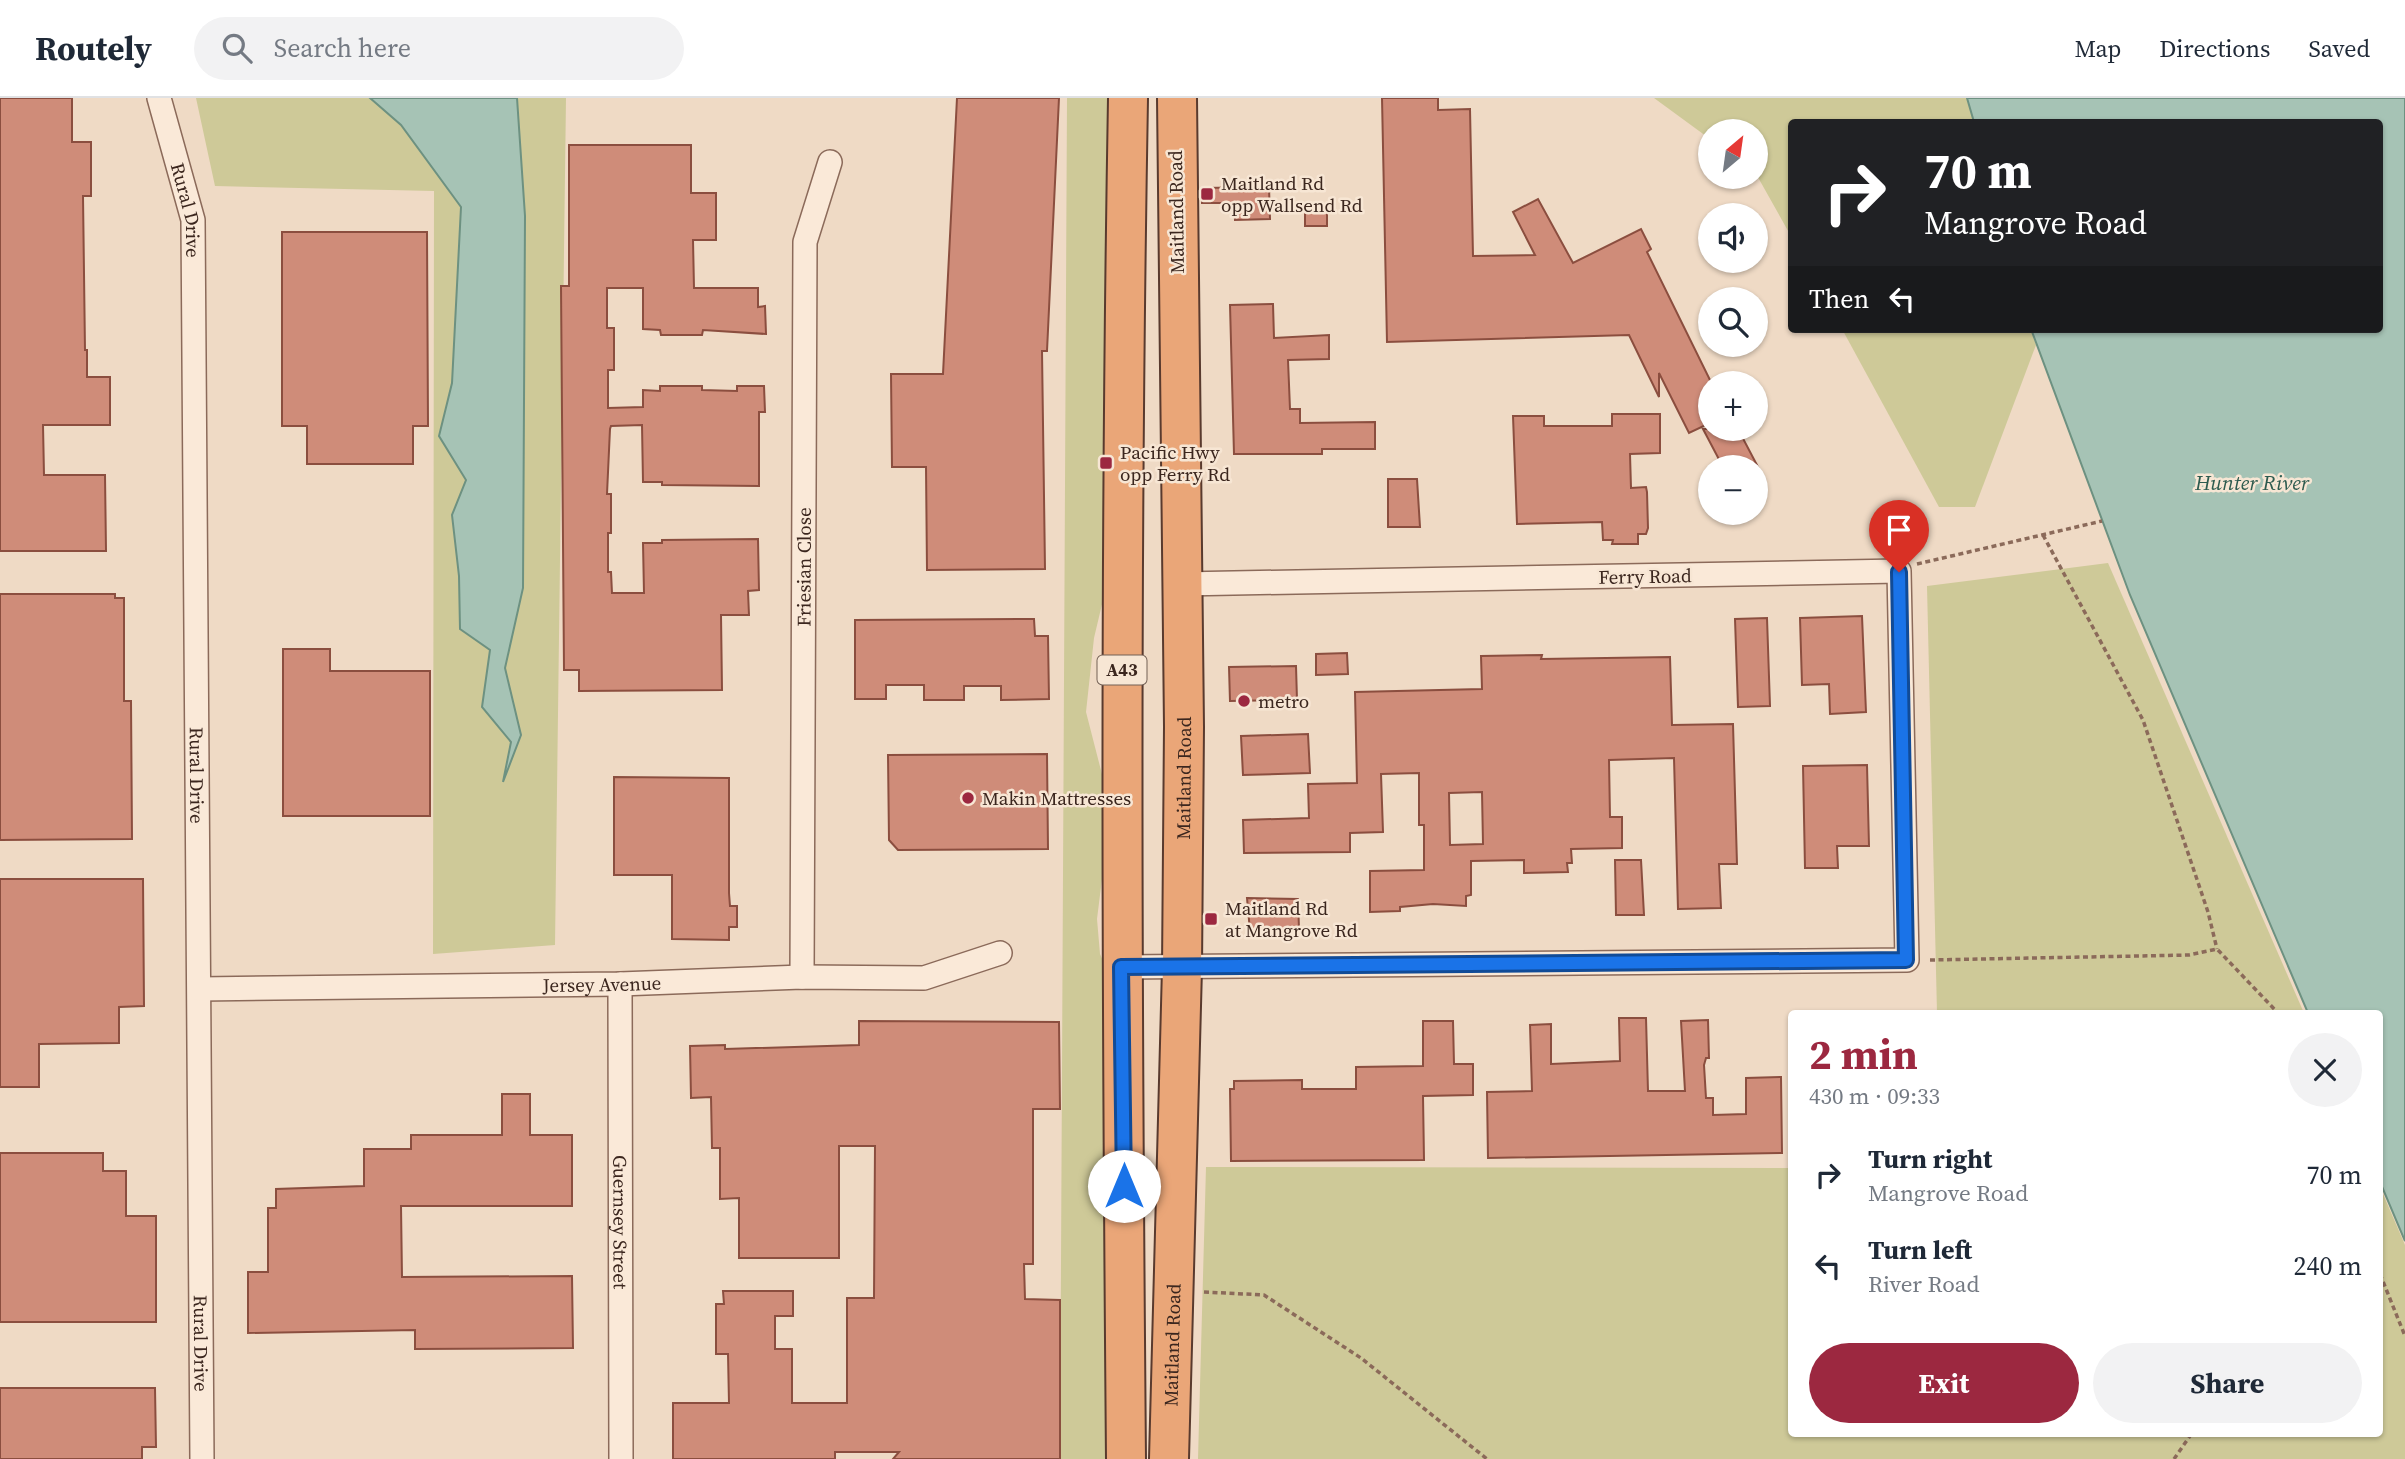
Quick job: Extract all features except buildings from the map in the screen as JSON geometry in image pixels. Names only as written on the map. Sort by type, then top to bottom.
[{"type":"highway","name":"A43","points":[[1126,1459],[1121,967],[1123,373],[1128,98]]},
{"type":"highway","name":"Maitland Road","points":[[1169,1459],[1182,968],[1182,584],[1177,98]]},
{"type":"street","name":"Rural Drive","points":[[159,98],[193,220],[202,1459]]},
{"type":"street","name":"Friesian Close","points":[[802,977],[805,242],[831,162]]},
{"type":"street","points":[[1121,967],[1906,960],[1899,572]]},
{"type":"street","name":"Ferry Road","points":[[1182,584],[1899,572]]},
{"type":"street","name":"Jersey Avenue","points":[[200,989],[620,984],[802,977],[924,978],[1000,953]]},
{"type":"street","name":"Guernsey Street","points":[[620,984],[621,1459]]},
{"type":"path","points":[[1899,572],[1921,562],[2102,520]]},
{"type":"path","points":[[2043,535],[2143,720],[2204,899],[2217,949],[2275,1010]]},
{"type":"path","points":[[1906,960],[2189,955],[2217,949]]},
{"type":"path","points":[[2383,1281],[2405,1336]]},
{"type":"path","points":[[1174,1290],[1264,1295],[1361,1358],[1487,1459]]},
{"type":"path","points":[[2174,1459],[2189,1437]]},
{"type":"shaded area","points":[[196,98],[566,98],[555,945],[433,954],[434,191],[215,186]]},
{"type":"shaded area","points":[[1067,98],[1114,98],[1112,475],[1103,600],[1094,638],[1086,712],[1105,786],[1104,863],[1097,919],[1100,954],[1113,983],[1110,1459],[1060,1459]]},
{"type":"shaded area","points":[[1654,98],[1967,98],[1973,119],[1788,119],[1788,231],[1765,189],[1768,189],[1768,119],[1698,119],[1698,130]]},
{"type":"shaded area","points":[[1844,333],[2032,333],[2036,345],[1975,507],[1939,507]]},
{"type":"shaded area","points":[[2108,563],[2303,1010],[1937,1010],[1927,586]]},
{"type":"shaded area","points":[[1206,1167],[1788,1168],[1788,1437],[2383,1437],[2383,1194],[2405,1245],[2405,1459],[1198,1459]]},
{"type":"water","points":[[370,98],[517,98],[525,216],[523,588],[505,668],[521,735],[503,782],[511,742],[482,707],[490,650],[460,629],[459,576],[452,515],[466,480],[439,436],[452,383],[461,207],[401,125]]},
{"type":"water","name":"Hunter River","points":[[1967,98],[2405,98],[2405,1241],[2383,1189],[2383,1010],[2307,1010],[2130,595],[2032,333],[2383,333],[2383,119],[1973,119]]},
{"type":"place","name":"Maitland Rd opp Wallsend Rd","points":[[1207,194]]},
{"type":"place","name":"Pacific Hwy opp Ferry Rd","points":[[1106,463]]},
{"type":"place","name":"metro","points":[[1244,701]]},
{"type":"place","name":"Makin Mattresses","points":[[968,798]]},
{"type":"place","name":"Maitland Rd at Mangrove Rd","points":[[1211,919]]},
{"type":"route","points":[[1124,1186],[1121,967],[1906,960],[1899,572]]}]
